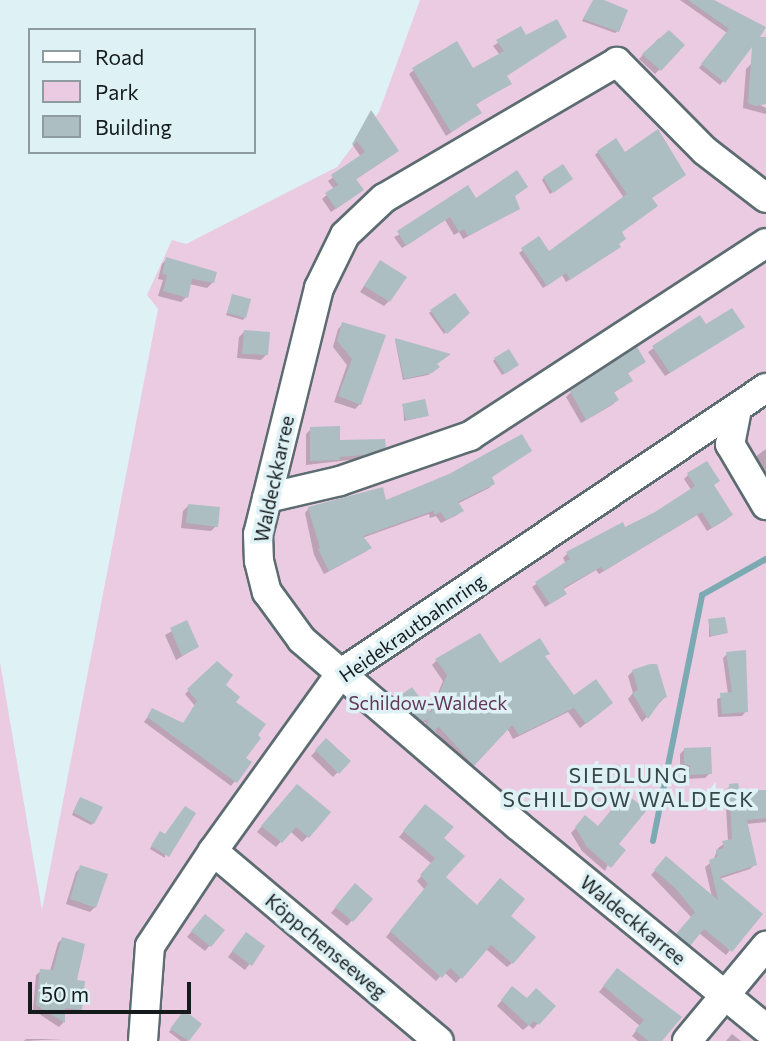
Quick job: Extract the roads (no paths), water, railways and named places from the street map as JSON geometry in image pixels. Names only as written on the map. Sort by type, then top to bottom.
[{"type":"lane","name":"Waldeckkarree","points":[[766,198],[704,150],[617,62],[384,198],[345,235],[319,288],[258,534],[259,561],[267,592],[302,640],[517,825],[766,1029]]},
{"type":"lane","points":[[267,498],[340,481],[470,436],[766,243]]},
{"type":"lane","name":"Heidekrautbahnring","points":[[143,1041],[150,946],[213,851],[340,674],[766,388]]},
{"type":"lane","points":[[737,409],[730,444],[766,505]]},
{"type":"lane","name":"Köppchenseeweg","points":[[213,851],[439,1041]]},
{"type":"lane","points":[[687,1041],[766,946]]},
{"type":"waterway","points":[[653,841],[702,595],[766,559]]},
{"type":"district","name":"SIEDLUNG SCHILDOW WALDECK","points":[[629,787]]},
{"type":"park label","name":"Schildow-Waldeck","points":[[428,703]]}]
